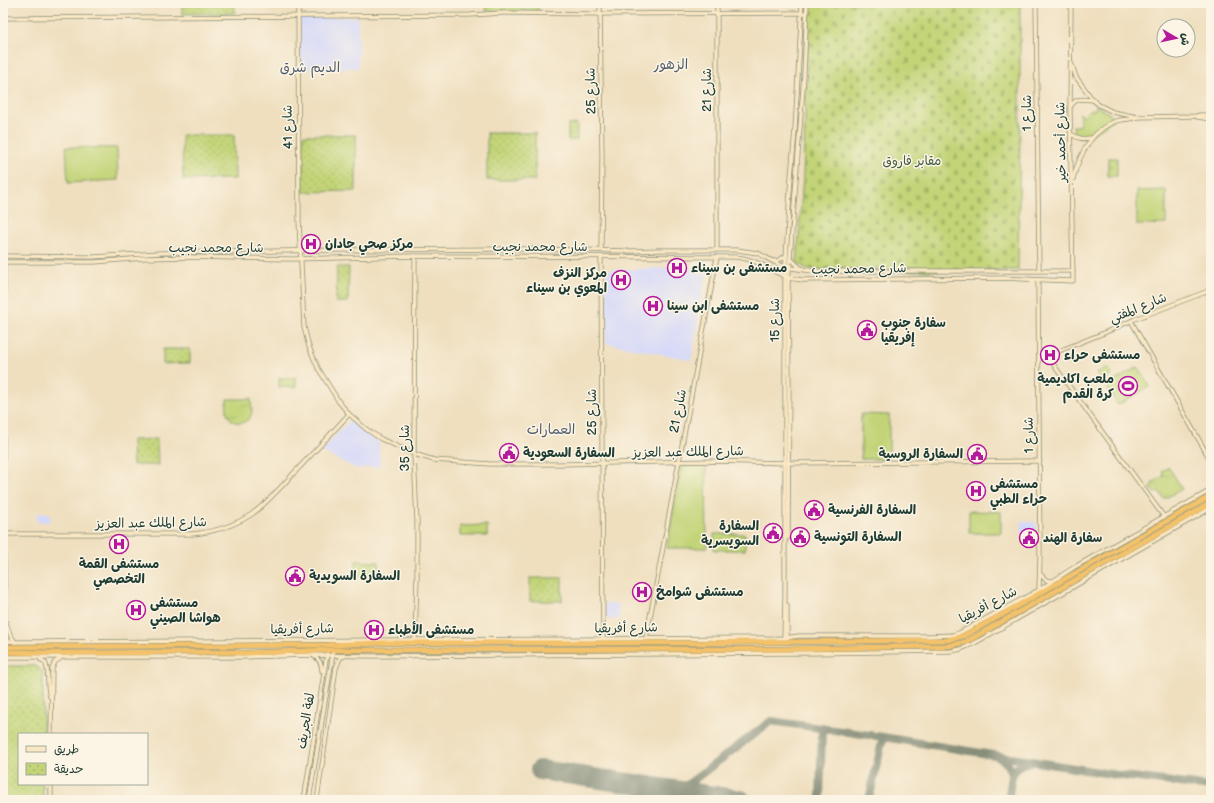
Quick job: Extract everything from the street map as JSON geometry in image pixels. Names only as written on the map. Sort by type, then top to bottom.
[{"type":"highway","name":"شارع أفريقيا","points":[[3,647],[244,646],[330,650],[382,643],[476,644],[784,639],[794,642],[941,641],[958,638],[1005,613],[1211,496]]},
{"type":"highway","name":"شارع أفريقيا","points":[[3,652],[124,654],[330,650],[782,649],[940,647],[966,645],[1211,503]]},
{"type":"highway","points":[[476,644],[485,639]]},
{"type":"highway","points":[[782,649],[784,639]]},
{"type":"highway","points":[[244,646],[249,641]]},
{"type":"highway","points":[[794,642],[791,645],[794,648]]},
{"type":"highway","points":[[179,646],[180,652]]},
{"type":"highway","points":[[456,654],[462,649]]},
{"type":"highway","points":[[243,652],[250,657]]},
{"type":"street","name":"شارع 41","points":[[298,3],[300,259]]},
{"type":"street","name":"شارع 25","points":[[600,3],[602,157],[601,250]]},
{"type":"street","name":"شارع 21","points":[[717,3],[717,250]]},
{"type":"street","name":"شارع 15","points":[[788,268],[786,256],[790,190],[796,130],[802,3]]},
{"type":"street","name":"شارع 15","points":[[784,639],[787,344],[786,284],[790,259],[804,76],[807,3]]},
{"type":"street","name":"شارع 1","points":[[1036,3],[1039,270]]},
{"type":"street","name":"شارع أحمد خير","points":[[1071,3],[1070,111],[1073,281]]},
{"type":"street","points":[[3,18],[807,12]]},
{"type":"street","points":[[1070,59],[1076,77],[1093,100],[1099,105],[1114,112],[1137,117]]},
{"type":"street","points":[[1070,111],[1072,103],[1076,100],[1093,100]]},
{"type":"street","points":[[1114,112],[1116,118],[1114,122]]},
{"type":"street","points":[[1071,184],[1079,158],[1092,138],[1114,122],[1137,117],[1211,115]]},
{"type":"street","points":[[1196,116],[1211,119]]},
{"type":"street","points":[[1071,134],[1080,139],[1092,138]]},
{"type":"street","points":[[3,140],[3,480]]},
{"type":"street","name":"شارع محمد نجيب","points":[[4,256],[88,257],[167,252],[522,249],[630,251],[737,250],[752,251],[788,268],[804,270],[1073,270]]},
{"type":"street","name":"شارع محمد نجيب","points":[[3,262],[95,262],[192,257],[300,259],[415,256],[743,257],[759,262],[787,277],[799,279],[1002,278],[1073,281]]},
{"type":"street","name":"شارع 35","points":[[415,256],[414,454],[417,522],[415,639]]},
{"type":"street","points":[[772,261],[777,261],[786,256]]},
{"type":"street","name":"شارع 25","points":[[601,257],[603,639]]},
{"type":"street","name":"شارع 21","points":[[646,639],[717,257]]},
{"type":"street","name":"شارع الملك عبد العزيز","points":[[300,259],[304,327],[309,347],[318,368],[329,387],[349,414],[366,429],[414,454],[434,460],[490,464],[679,461],[786,463],[1040,461]]},
{"type":"street","points":[[790,259],[798,267],[804,270]]},
{"type":"street","points":[[773,270],[781,276],[786,284],[799,279]]},
{"type":"street","points":[[920,271],[924,272],[925,274],[921,279]]},
{"type":"street","points":[[937,271],[933,274],[937,279]]},
{"type":"street","name":"شارع 1","points":[[1038,280],[1040,461],[1039,590]]},
{"type":"street","name":"شارع المفتي","points":[[1038,359],[1211,290]]},
{"type":"street","points":[[1132,321],[1211,461]]},
{"type":"street","points":[[1047,355],[1164,517]]},
{"type":"street","name":"شارع الملك عبد العزيز","points":[[4,534],[192,534],[209,532],[223,528],[234,524],[254,512],[283,485],[349,414]]},
{"type":"street","name":"شارع أفريقيا","points":[[784,639],[799,636],[953,635],[966,630],[1039,590],[1052,581],[1211,490]]},
{"type":"street","points":[[3,491],[5,621],[3,634]]},
{"type":"street","name":"شارع أفريقيا","points":[[3,657],[61,658],[124,654],[250,657],[311,655],[330,650],[344,655],[952,651],[966,645],[1211,508]]},
{"type":"street","points":[[1040,573],[1046,580],[1052,581]]},
{"type":"street","points":[[5,621],[15,642]]},
{"type":"street","name":"شارع أفريقيا","points":[[3,640],[15,642],[415,639],[646,639],[691,641]]},
{"type":"street","points":[[309,800],[330,650]]},
{"type":"street","name":"لفة الجريف","points":[[304,800],[323,675],[330,650]]},
{"type":"street","points":[[311,655],[315,656],[319,661],[322,666],[323,675]]},
{"type":"street","points":[[317,800],[336,668],[340,658],[344,655]]},
{"type":"street","points":[[35,658],[42,659],[47,665],[48,692],[51,700]]},
{"type":"street","points":[[51,733],[52,669],[55,662],[61,658]]},
{"type":"street","points":[[51,785],[51,800]]},
{"type":"shaded area","points":[[300,17],[358,17],[358,68],[300,69]]},
{"type":"shaded area","name":"مستشفى ابن سينا","points":[[666,268],[707,269],[691,360],[606,343],[606,270]]},
{"type":"shaded area","points":[[351,419],[379,443],[380,466],[357,469],[321,451]]},
{"type":"shaded area","name":"مستشفى حراء الطبي","points":[[969,486],[984,487],[984,496],[969,496]]},
{"type":"shaded area","points":[[37,513],[50,513],[50,522],[37,522]]},
{"type":"shaded area","points":[[1021,522],[1036,522],[1037,532],[1021,533]]},
{"type":"shaded area","name":"مستشفى القمة التخصصي","points":[[112,540],[126,540],[126,549],[112,549]]},
{"type":"shaded area","name":"مستشفى شوامخ","points":[[635,585],[649,585],[649,600],[635,600]]},
{"type":"shaded area","points":[[604,604],[619,604],[619,619],[604,619]]},
{"type":"green space","points":[[182,3],[234,3],[235,13],[182,14]]},
{"type":"green space","points":[[486,3],[538,3],[538,11],[486,11]]},
{"type":"green space","name":"مقابر فاروق","points":[[809,3],[1020,3],[1018,270],[912,271],[807,269],[797,263],[803,174]]},
{"type":"green space","points":[[1096,105],[1111,115],[1113,120],[1090,135],[1079,137],[1075,133],[1073,126],[1080,126],[1080,113],[1083,116],[1090,110],[1095,110]]},
{"type":"green space","points":[[577,124],[577,140],[568,140],[568,125]]},
{"type":"green space","points":[[487,133],[535,133],[535,180],[487,180]]},
{"type":"green space","points":[[182,135],[234,135],[235,179],[183,180]]},
{"type":"green space","points":[[303,135],[356,135],[356,191],[303,192]]},
{"type":"green space","points":[[66,147],[117,148],[118,180],[68,183]]},
{"type":"green space","points":[[1108,158],[1117,158],[1117,176],[1108,176]]},
{"type":"green space","points":[[1166,190],[1166,224],[1137,225],[1137,191]]},
{"type":"green space","points":[[337,267],[349,267],[348,302],[336,302]]},
{"type":"green space","points":[[163,349],[190,349],[190,363],[163,364]]},
{"type":"green space","points":[[1108,367],[1112,375],[1100,381],[1096,373]]},
{"type":"green space","name":"ملعب اكاديمية كرة القدم","points":[[1138,367],[1150,386],[1118,405],[1106,386]]},
{"type":"green space","points":[[279,378],[296,378],[296,387],[279,387]]},
{"type":"green space","points":[[227,399],[251,399],[252,412],[249,419],[240,423],[233,421],[227,413]]},
{"type":"green space","points":[[861,414],[889,415],[889,459],[861,459]]},
{"type":"green space","points":[[157,439],[158,465],[133,465],[132,440]]},
{"type":"green space","points":[[706,465],[707,548],[667,548],[681,466]]},
{"type":"green space","points":[[1169,467],[1182,489],[1164,499],[1159,491],[1154,493],[1150,487],[1153,485],[1152,483],[1164,476],[1162,471]]},
{"type":"green space","points":[[969,511],[1001,512],[1001,533],[969,533]]},
{"type":"green space","points":[[487,525],[487,536],[460,536],[460,526]]},
{"type":"green space","points":[[714,534],[745,534],[745,550],[714,550]]},
{"type":"green space","points":[[356,561],[379,562],[379,577],[355,576]]},
{"type":"green space","points":[[530,578],[562,578],[562,601],[530,601]]},
{"type":"green space","points":[[3,666],[36,666],[43,673],[43,733],[18,733],[18,785],[43,785],[43,800],[3,800]]},
{"type":"taxiway","points":[[679,791],[771,721],[883,737],[1123,776],[1211,787]]},
{"type":"taxiway","points":[[820,800],[822,728]]},
{"type":"taxiway","points":[[869,800],[883,737]]},
{"type":"taxiway","points":[[999,758],[1008,765],[1011,769],[1012,775],[1018,767],[1030,762]]},
{"type":"taxiway","points":[[1008,800],[1013,771]]},
{"type":"runway","points":[[540,770],[741,800]]},
{"type":"place","name":"مركز صحي جادان","points":[[311,244]]},
{"type":"place","name":"مستشفى بن سيناء","points":[[677,268]]},
{"type":"place","name":"مركز النزف المعوي بن سيناء","points":[[621,280]]},
{"type":"place","name":"مستشفى ابن سينا","points":[[653,306]]},
{"type":"place","name":"سفارة جنوب إفريقيا","points":[[867,330]]},
{"type":"place","name":"مستشفى حراء","points":[[1050,355]]},
{"type":"place","name":"ملعب اكاديمية كرة القدم","points":[[1128,386]]},
{"type":"place","name":"السفارة السعودية","points":[[509,453]]},
{"type":"place","name":"السفارة الروسية","points":[[977,454]]},
{"type":"place","name":"مستشفى حراء الطبي","points":[[976,491]]},
{"type":"place","name":"السفارة الفرنسية","points":[[814,510]]},
{"type":"place","name":"السفارة السويسرية","points":[[773,533]]},
{"type":"place","name":"السفارة التونسية","points":[[800,537]]},
{"type":"place","name":"سفارة الهند","points":[[1029,538]]},
{"type":"place","name":"مستشفى القمة التخصصي","points":[[119,544]]},
{"type":"place","name":"السفارة السويدية","points":[[295,576]]},
{"type":"place","name":"مستشفى شوامخ","points":[[642,592]]},
{"type":"place","name":"مستشفى هواشا الصيني","points":[[136,610]]},
{"type":"place","name":"مستشفی الأطباء","points":[[374,630]]},
{"type":"district","name":"الزهور","points":[[671,64]]},
{"type":"district","name":"الديم شرق","points":[[310,67]]},
{"type":"district","name":"العمارات","points":[[551,429]]}]
